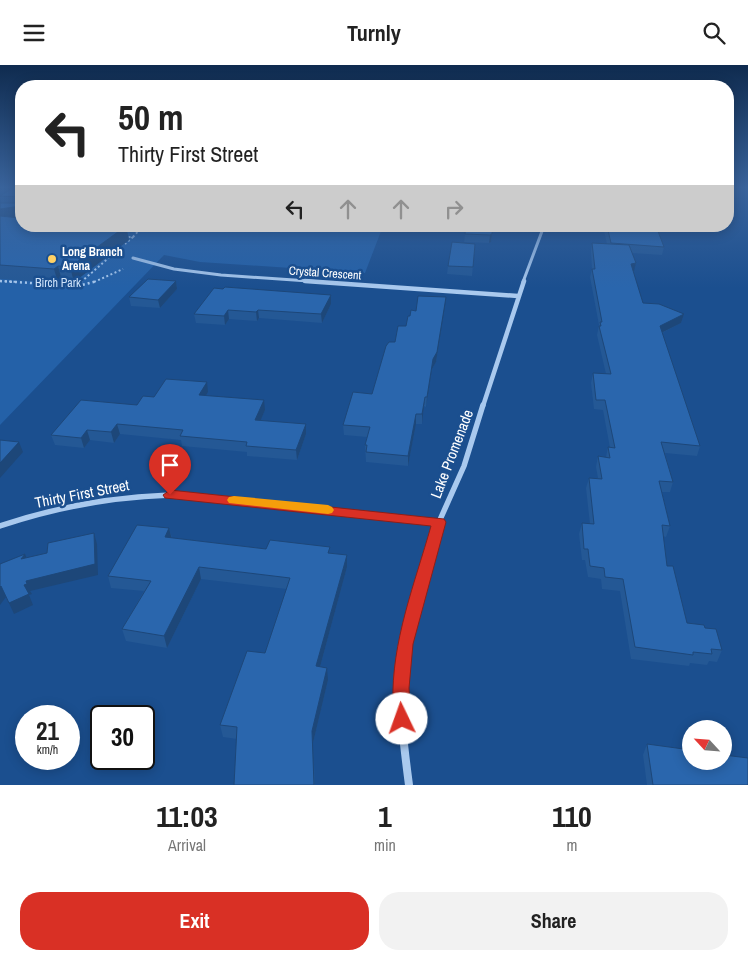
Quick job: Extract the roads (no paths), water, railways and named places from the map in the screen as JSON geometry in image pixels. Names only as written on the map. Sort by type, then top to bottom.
[{"type":"street","name":"Lake Promenade","points":[[410,785],[403,735],[401,688],[405,644],[439,522],[464,465],[478,426],[518,296],[542,232]]},
{"type":"street","name":"Crystal Crescent","points":[[132,258],[174,269],[221,275],[518,296]]},
{"type":"street","name":"Thirty First Street","points":[[0,526],[81,503],[141,495],[170,495],[439,522]]},
{"type":"place","name":"Long Branch Arena","points":[[52,259]]},
{"type":"park label","name":"Birch Park","points":[[58,283]]}]
